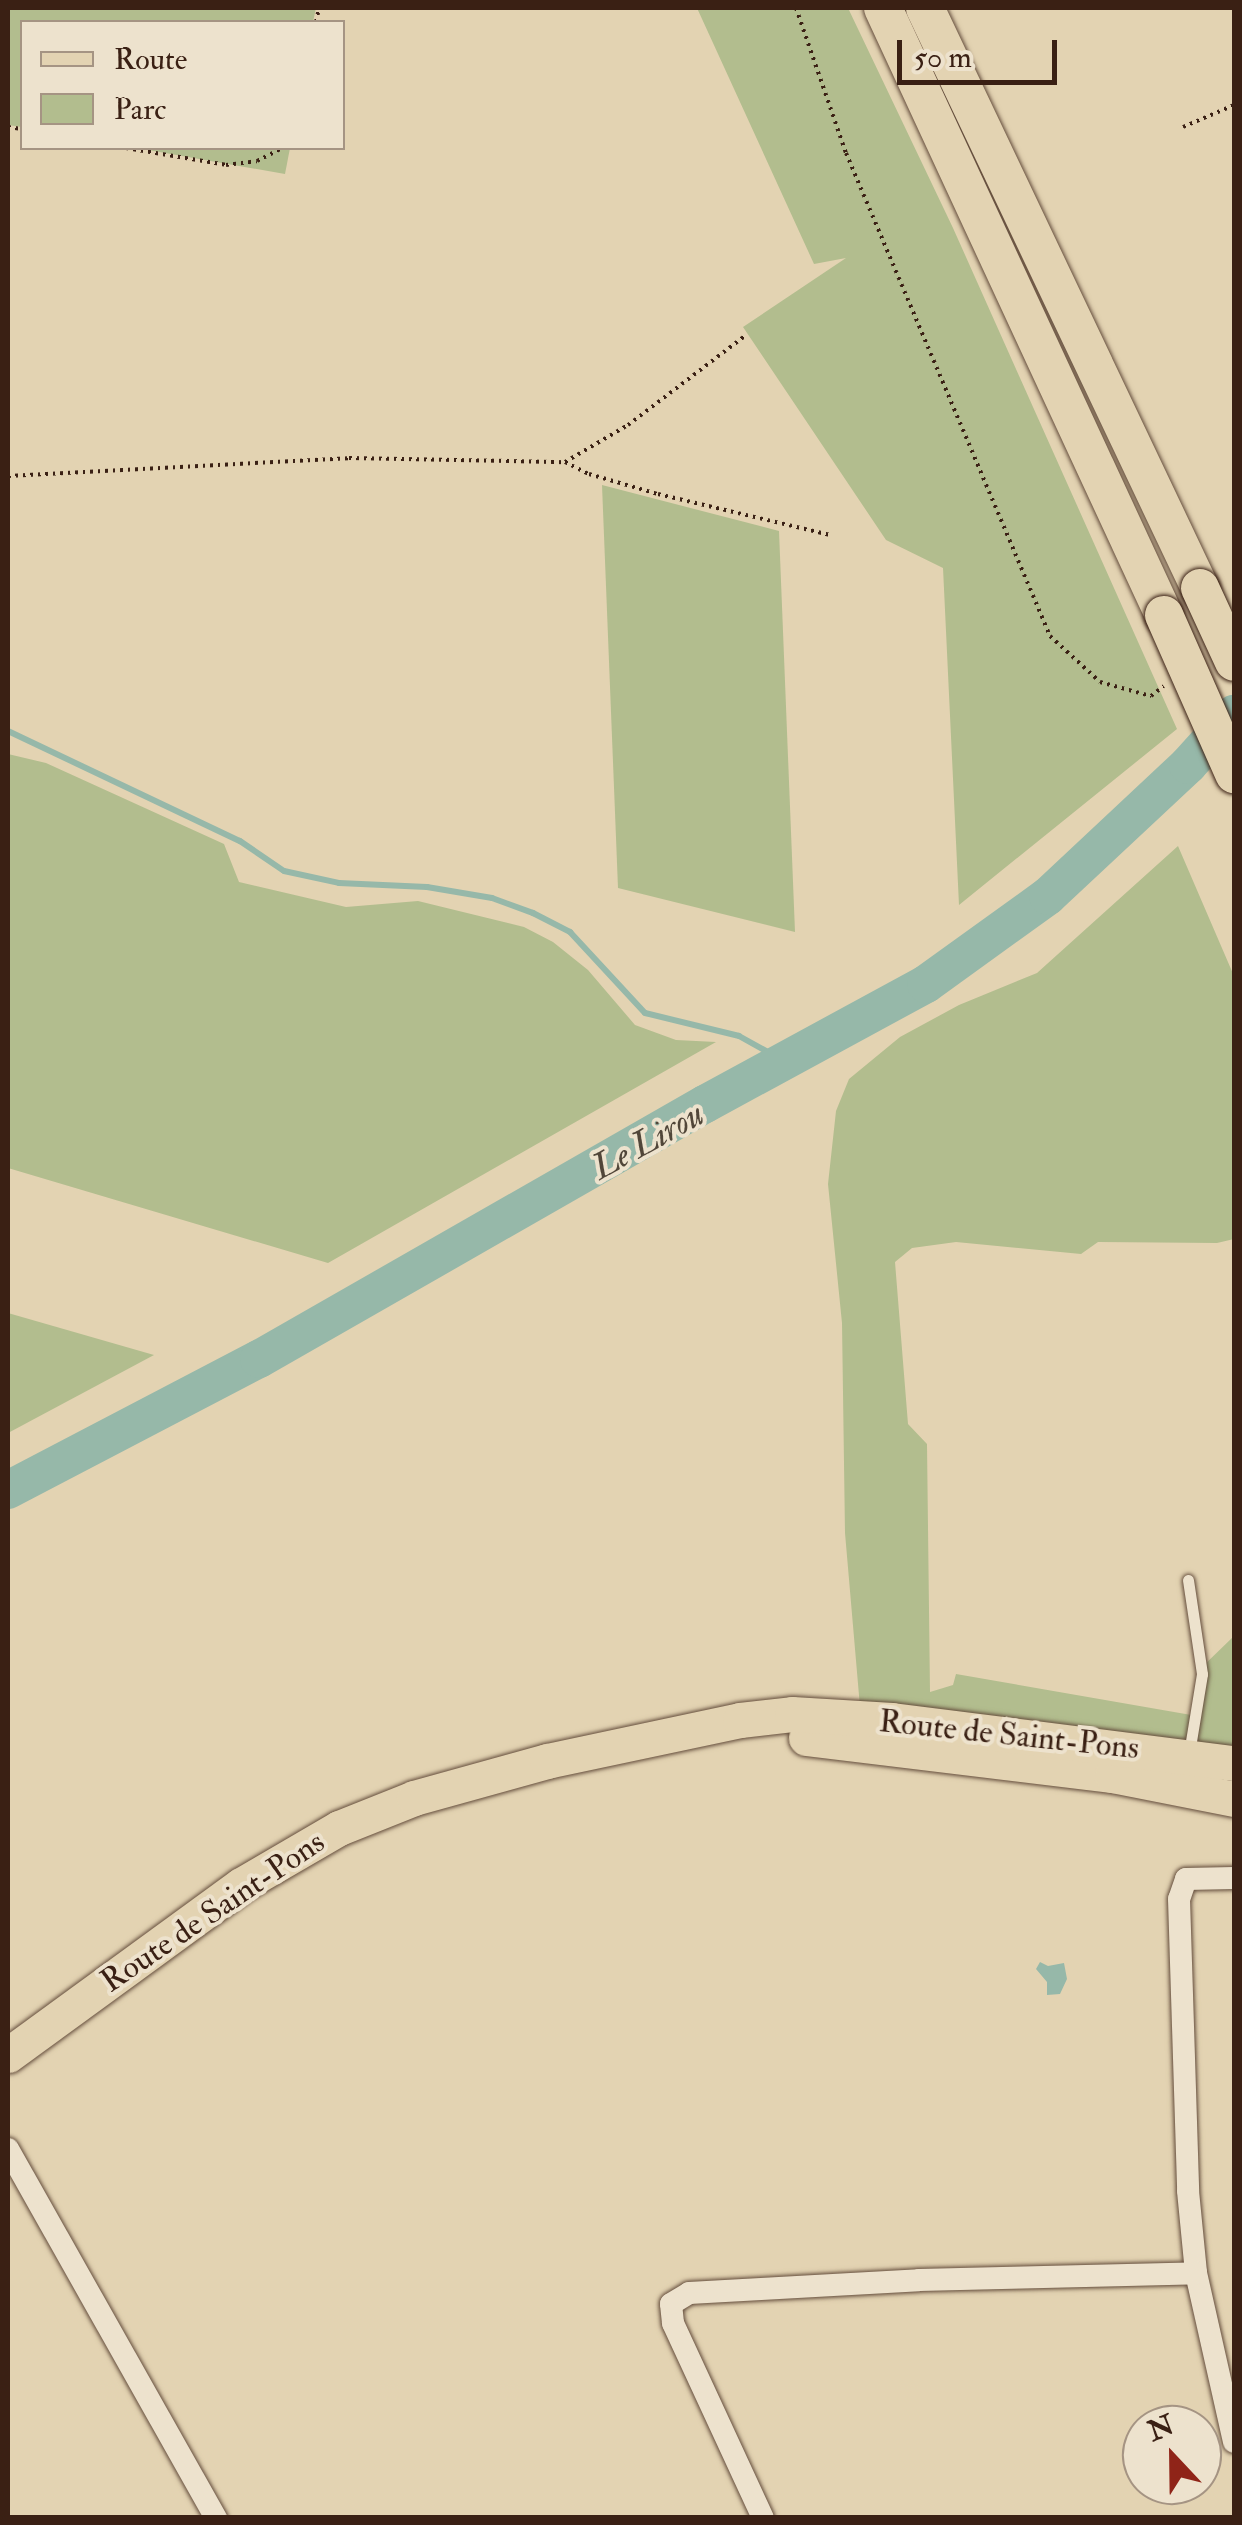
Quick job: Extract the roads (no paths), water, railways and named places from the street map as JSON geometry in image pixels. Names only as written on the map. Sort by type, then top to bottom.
[{"type":"highway","points":[[884,8],[1234,774]]},
{"type":"highway","points":[[925,8],[1234,662]]},
{"type":"main road","name":"Route de Saint-Pons","points":[[8,2055],[241,1885],[339,1828],[483,1777],[664,1735],[792,1714],[892,1720],[1234,1763]]},
{"type":"main road","name":"Route de Saint-Pons","points":[[664,1735],[826,1738],[1112,1775],[1234,1798]]},
{"type":"street","points":[[1234,1878],[1198,1875],[1186,1879],[1180,1888],[1188,2191],[1196,2273],[1218,2386],[1234,2442]]},
{"type":"street","points":[[8,2148],[216,2518]]},
{"type":"street","points":[[763,2518],[673,2324],[671,2304],[689,2293],[918,2280],[1196,2273]]},
{"type":"lane","points":[[1188,1580],[1202,1674],[1189,1756]]},
{"type":"waterway","name":"Le Lirou","points":[[8,1490],[259,1359],[705,1104],[926,984],[1048,896],[1188,765],[1234,714]]},
{"type":"waterway","points":[[8,731],[240,841],[284,871],[339,883],[427,887],[492,898],[533,913],[570,932],[645,1013],[739,1036],[784,1061]]}]
